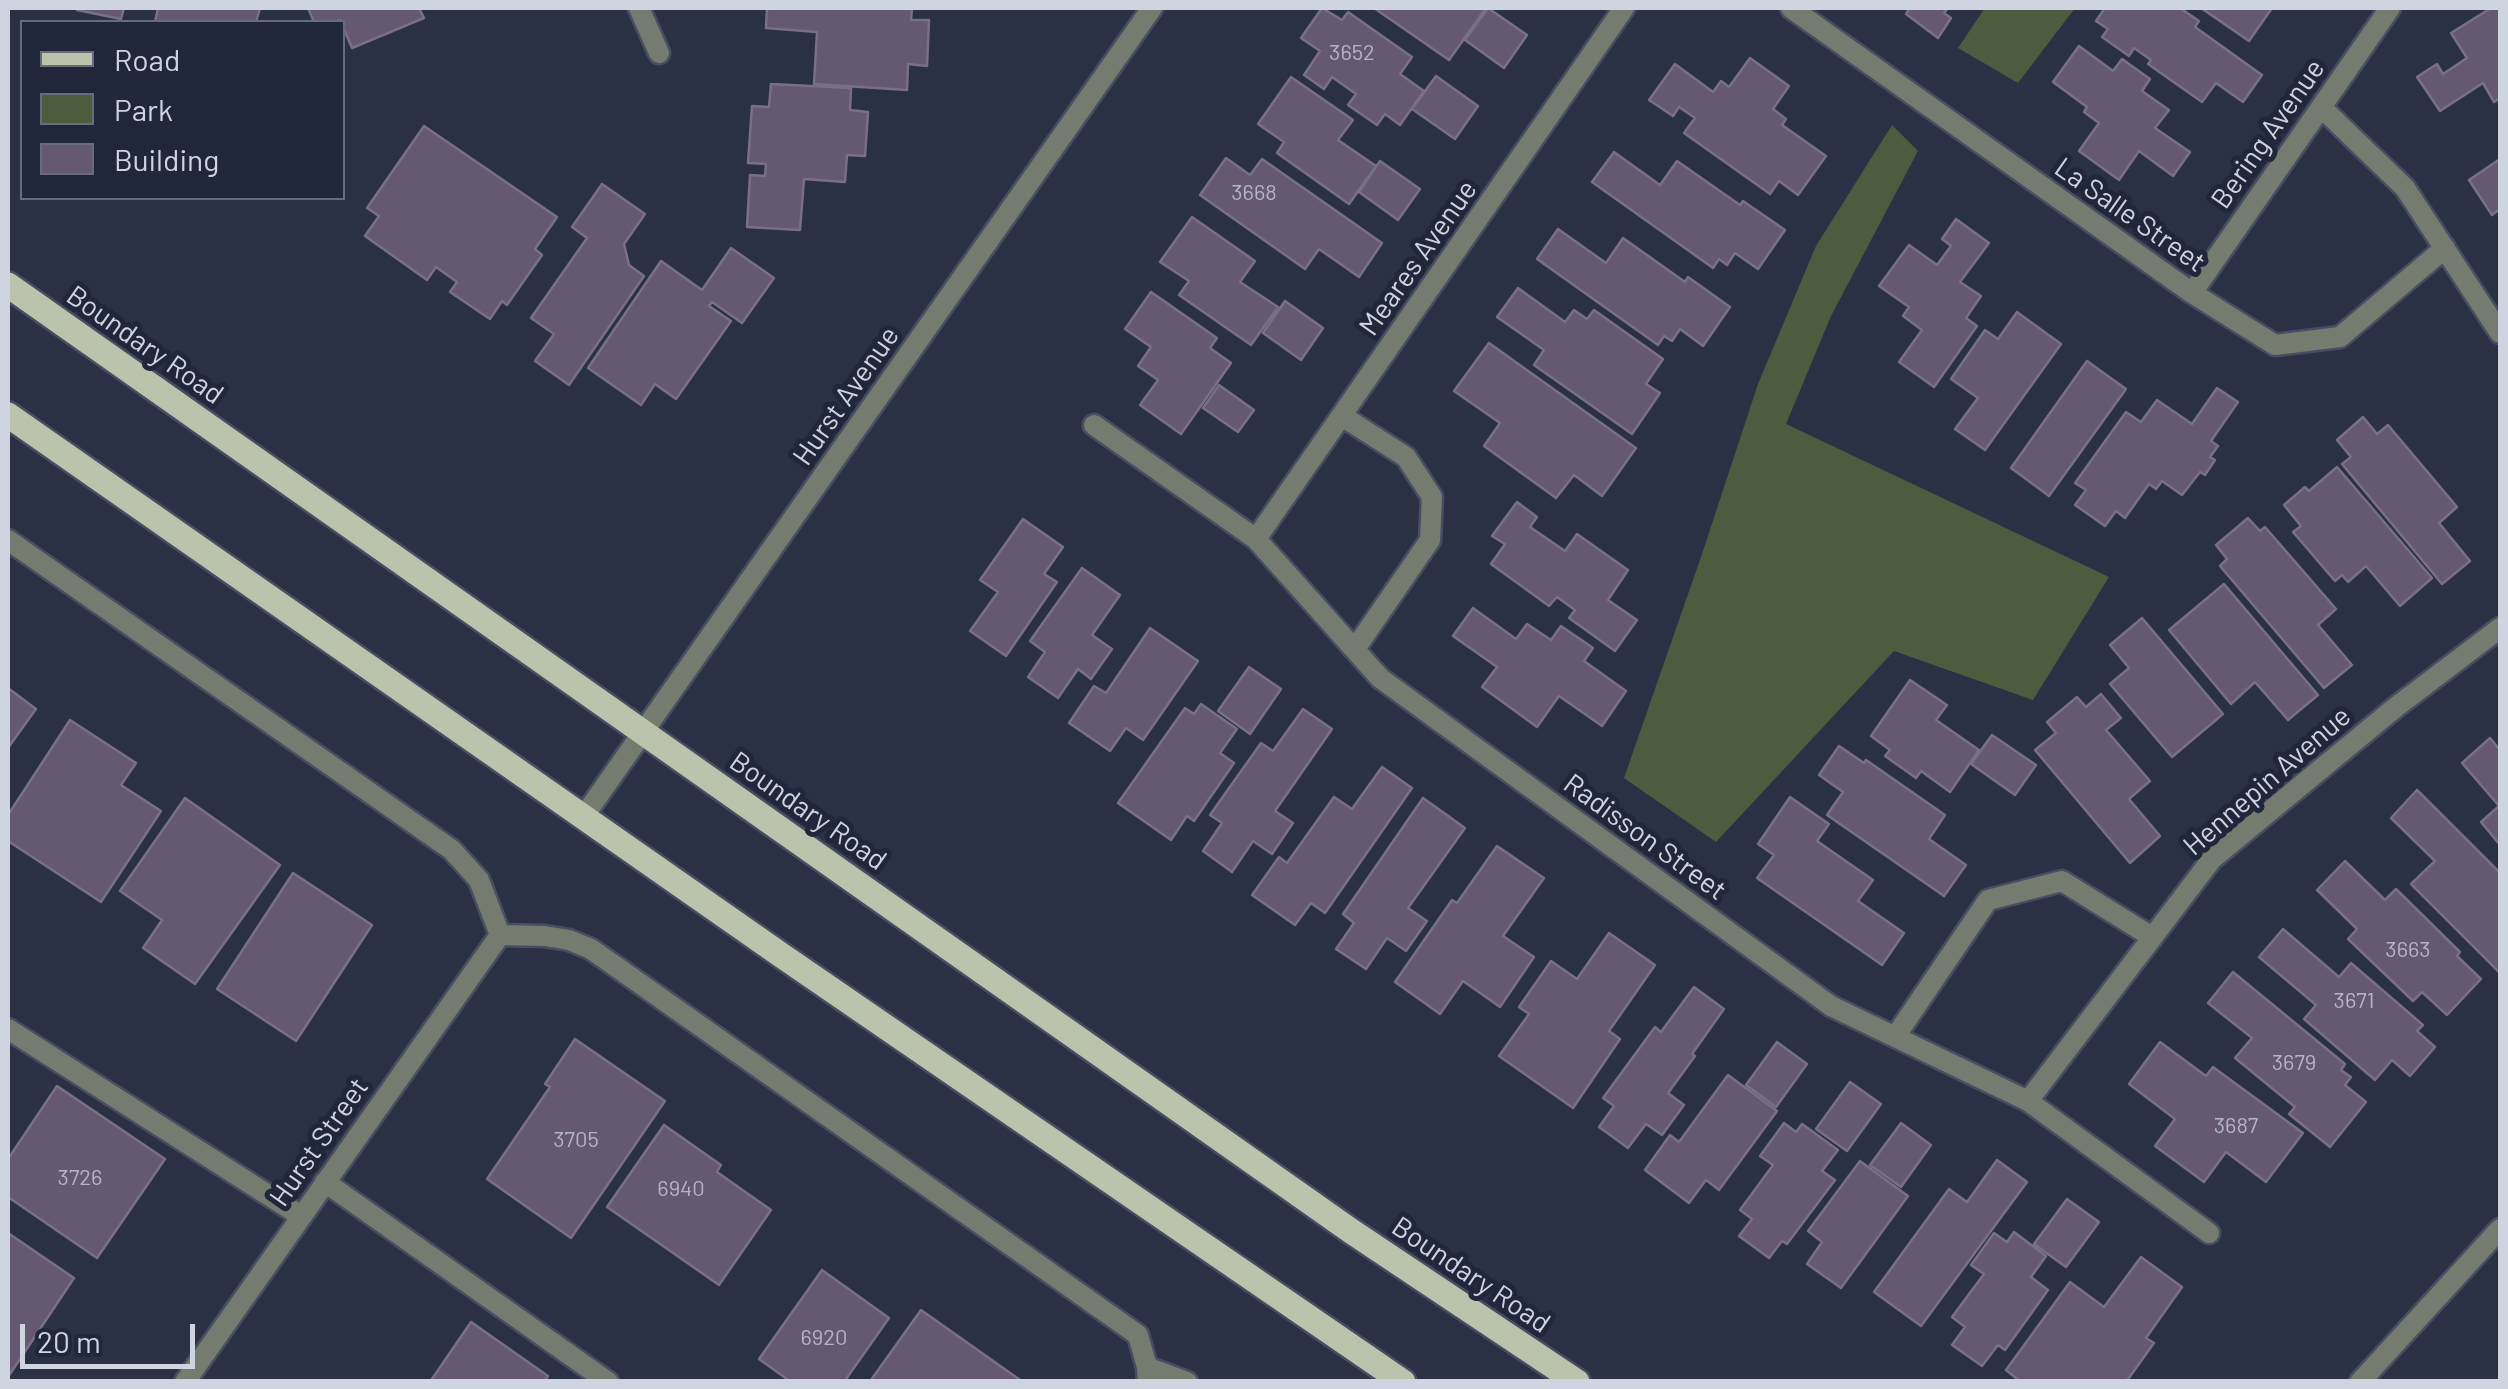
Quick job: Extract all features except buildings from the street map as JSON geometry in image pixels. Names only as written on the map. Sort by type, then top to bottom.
[{"type":"main road","name":"Boundary Road","points":[[8,285],[1351,1231],[1577,1382]]},
{"type":"main road","points":[[8,415],[781,955],[1403,1382]]},
{"type":"street","points":[[639,8],[659,53]]},
{"type":"street","name":"Hurst Avenue","points":[[584,816],[1152,8]]},
{"type":"street","name":"Meares Avenue","points":[[1256,539],[1624,8]]},
{"type":"street","name":"La Salle Street","points":[[1791,8],[2192,293],[2275,345],[2340,337],[2445,248]]},
{"type":"street","name":"Bering Avenue","points":[[2192,293],[2390,8]]},
{"type":"street","points":[[2320,107],[2406,188],[2500,333]]},
{"type":"street","points":[[1342,416],[1406,456],[1432,496],[1430,540],[1355,650]]},
{"type":"street","name":"Radisson Street","points":[[1094,425],[1256,539],[1380,678],[1830,1006],[2028,1102],[2209,1233]]},
{"type":"street","points":[[8,540],[452,850],[478,880],[500,936],[546,936],[592,950],[1138,1335],[1148,1374],[1187,1382]]},
{"type":"street","name":"Hennepin Avenue","points":[[2028,1102],[2212,859],[2396,706],[2500,628]]},
{"type":"street","points":[[1895,1037],[1988,900],[2062,881],[2152,938]]},
{"type":"street","name":"Hurst Street","points":[[185,1382],[500,936]]},
{"type":"street","points":[[8,1029],[301,1216]]},
{"type":"street","points":[[325,1182],[608,1382]]},
{"type":"street","points":[[2360,1382],[2500,1229]]},
{"type":"green space","points":[[1985,8],[2075,8],[2018,83],[1958,48]]},
{"type":"green space","points":[[1892,125],[1918,151],[1831,316],[1786,424],[2109,577],[2033,700],[1894,651],[1716,842],[1624,778],[1758,384],[1816,246]]}]
